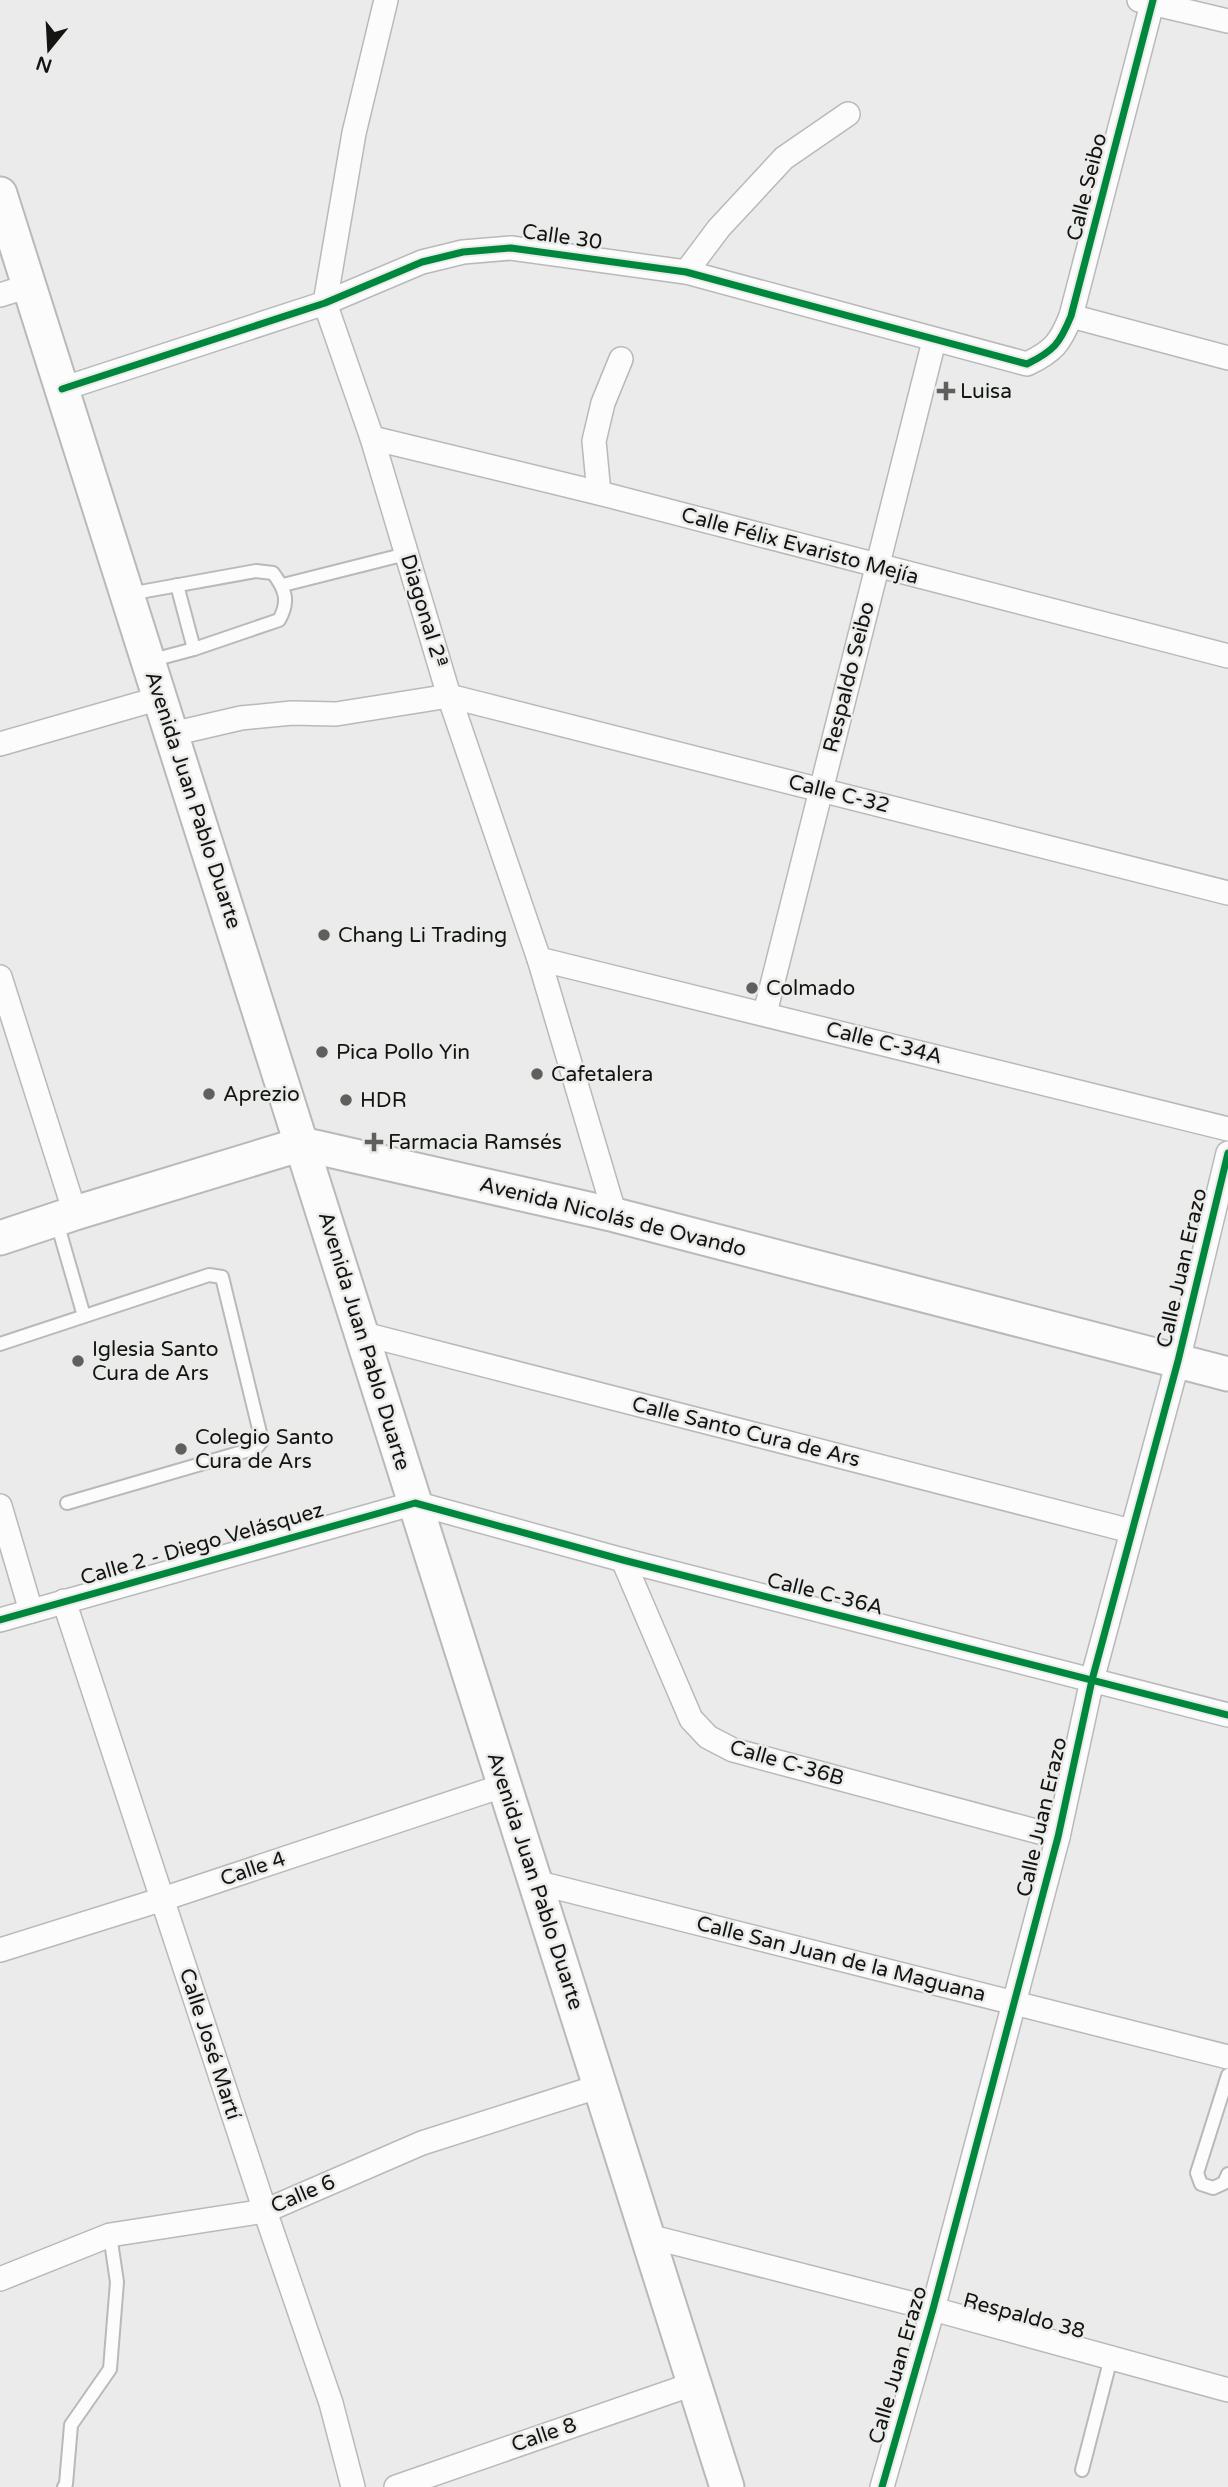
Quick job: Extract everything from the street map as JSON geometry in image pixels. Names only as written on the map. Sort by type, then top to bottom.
[{"type":"main road","name":"Avenida Juan Pablo Duarte","points":[[0,198],[15,290],[62,389],[727,2487]]},
{"type":"main road","name":"Avenida Nicolás de Ovando","points":[[0,1238],[302,1144],[615,1215],[1228,1374]]},
{"type":"street","name":"Diagonal 2ª","points":[[386,0],[354,133],[325,303],[372,438],[449,696],[538,959],[615,1215]]},
{"type":"street","points":[[1148,1],[1228,22]]},
{"type":"street","name":"Calle Seibo","points":[[1027,364],[1047,355],[1060,342],[1072,316],[1148,1]]},
{"type":"street","points":[[686,272],[719,228],[784,158],[848,114]]},
{"type":"street","name":"Calle 30","points":[[62,389],[325,303],[422,262],[463,252],[511,248],[686,272],[1027,364]]},
{"type":"street","points":[[1072,316],[1228,358]]},
{"type":"street","name":"Respaldo Seibo","points":[[765,1013],[934,341]]},
{"type":"street","points":[[599,494],[594,441],[603,403],[621,359]]},
{"type":"street","name":"Calle Félix Evaristo Mejía","points":[[372,438],[1228,656]]},
{"type":"street","points":[[172,734],[241,718],[292,713],[336,714],[449,696]]},
{"type":"street","name":"Calle C-32","points":[[449,696],[1228,893]]},
{"type":"street","points":[[0,744],[160,698]]},
{"type":"street","name":"Calle C-34A","points":[[538,959],[1228,1129]]},
{"type":"street","points":[[0,977],[65,1216]]},
{"type":"street","name":"Calle Juan Erazo","points":[[882,2487],[933,2309],[1058,1838],[1092,1680],[1178,1362],[1228,1153]]},
{"type":"street","name":"Calle Santo Cura de Ars","points":[[360,1333],[1131,1531]]},
{"type":"street","name":"Calle C-36A","points":[[415,1503],[623,1560],[1228,1715]]},
{"type":"street","name":"Calle 2 - Diego Velásquez","points":[[0,1620],[415,1503]]},
{"type":"street","points":[[0,1506],[31,1611]]},
{"type":"street","name":"Calle C-36B","points":[[623,1560],[691,1719],[708,1737],[733,1750],[1058,1838]]},
{"type":"street","name":"Calle José Martí","points":[[64,1601],[331,2403],[353,2487]]},
{"type":"street","name":"Calle 4","points":[[0,1950],[163,1899],[505,1785]]},
{"type":"street","name":"Calle San Juan de la Maguana","points":[[535,1882],[1228,2057]]},
{"type":"street","name":"Calle 6","points":[[0,2279],[110,2235],[265,2211],[422,2143],[600,2086]]},
{"type":"street","name":"Respaldo 38","points":[[648,2236],[933,2309],[1228,2390]]},
{"type":"street","name":"Calle 8","points":[[396,2487],[693,2384]]},
{"type":"lane","points":[[283,585],[406,554]]},
{"type":"lane","points":[[128,594],[256,570],[273,573],[283,585],[285,610],[279,620],[194,649],[148,661]]},
{"type":"lane","points":[[177,585],[194,649]]},
{"type":"lane","points":[[65,1216],[85,1316]]},
{"type":"lane","points":[[0,1344],[209,1275],[222,1276],[262,1441],[256,1448],[67,1503]]},
{"type":"lane","points":[[1228,2075],[1197,2173],[1201,2184],[1213,2188],[1224,2183],[1228,2174]]},
{"type":"lane","points":[[64,2487],[71,2425],[110,2369],[117,2283],[110,2235]]},
{"type":"lane","points":[[1082,2470],[1111,2358]]},
{"type":"cycle path","points":[[62,389],[325,303],[422,262],[463,252],[511,248],[686,272],[1027,364],[1055,345],[1071,316],[1153,0]]},
{"type":"cycle path","points":[[882,2487],[933,2309],[1058,1837],[1092,1680],[1178,1361],[1228,1153]]},
{"type":"cycle path","points":[[0,1620],[415,1503],[623,1560],[1228,1715]]},
{"type":"place","name":"Luisa","points":[[946,391]]},
{"type":"place","name":"Chang Li Trading","points":[[324,935]]},
{"type":"place","name":"Colmado","points":[[752,988]]},
{"type":"place","name":"Pica Pollo Yin","points":[[322,1052]]},
{"type":"place","name":"Cafetalera","points":[[537,1074]]},
{"type":"place","name":"Aprezio","points":[[209,1094]]},
{"type":"place","name":"HDR","points":[[346,1100]]},
{"type":"place","name":"Farmacia Ramsés","points":[[374,1142]]},
{"type":"place","name":"Iglesia Santo Cura de Ars","points":[[78,1361]]},
{"type":"place","name":"Colegio Santo Cura de Ars","points":[[181,1449]]}]
